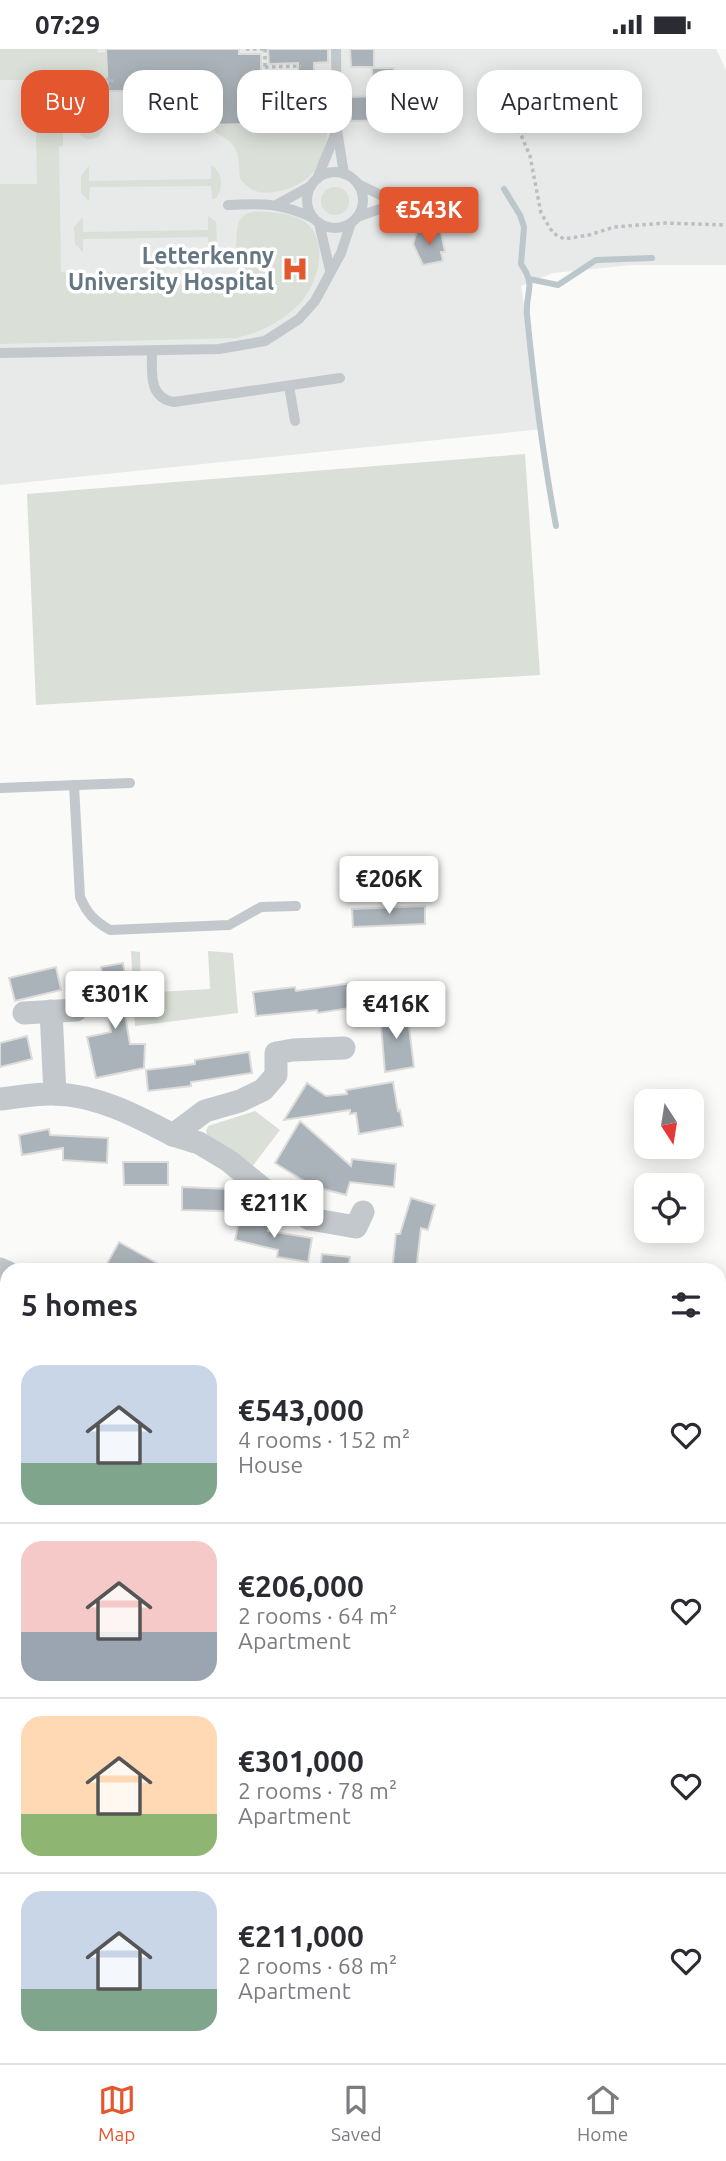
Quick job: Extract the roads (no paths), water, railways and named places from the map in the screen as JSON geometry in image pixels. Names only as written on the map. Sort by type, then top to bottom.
[{"type":"street","points":[[24,1013],[76,1010]]},
{"type":"street","points":[[51,1011],[55,1094]]},
{"type":"street","points":[[173,1135],[205,1111],[240,1101],[263,1090],[275,1075],[276,1053],[344,1048]]},
{"type":"street","points":[[0,1099],[55,1094],[82,1098],[130,1113],[173,1135],[199,1143],[229,1161],[273,1197],[310,1219],[356,1227],[363,1212]]},
{"type":"lane","points":[[336,49],[336,70]]},
{"type":"lane","points":[[330,270],[316,221],[308,205],[314,183],[336,133]]},
{"type":"lane","points":[[337,133],[344,174]]},
{"type":"lane","points":[[278,204],[333,173],[344,174],[397,203]]},
{"type":"lane","points":[[0,353],[231,348],[265,341],[288,327],[315,301],[341,253],[363,201],[358,184]]},
{"type":"lane","points":[[228,205],[278,204],[337,228],[397,203],[455,195]]},
{"type":"lane","points":[[152,351],[153,386],[155,392],[167,401],[182,402],[340,378]]},
{"type":"lane","points":[[289,386],[295,421]]},
{"type":"lane","points":[[0,788],[130,783]]},
{"type":"lane","points":[[74,785],[80,897],[87,912],[97,923],[110,930],[229,925],[261,907],[296,906]]},
{"type":"waterway","points":[[504,189],[524,227],[521,264],[529,284],[527,307],[530,342],[556,526]]},
{"type":"waterway","points":[[529,279],[558,285],[596,260],[652,258]]},
{"type":"place","name":"Letterkenny University Hospital","points":[[295,269]]}]
